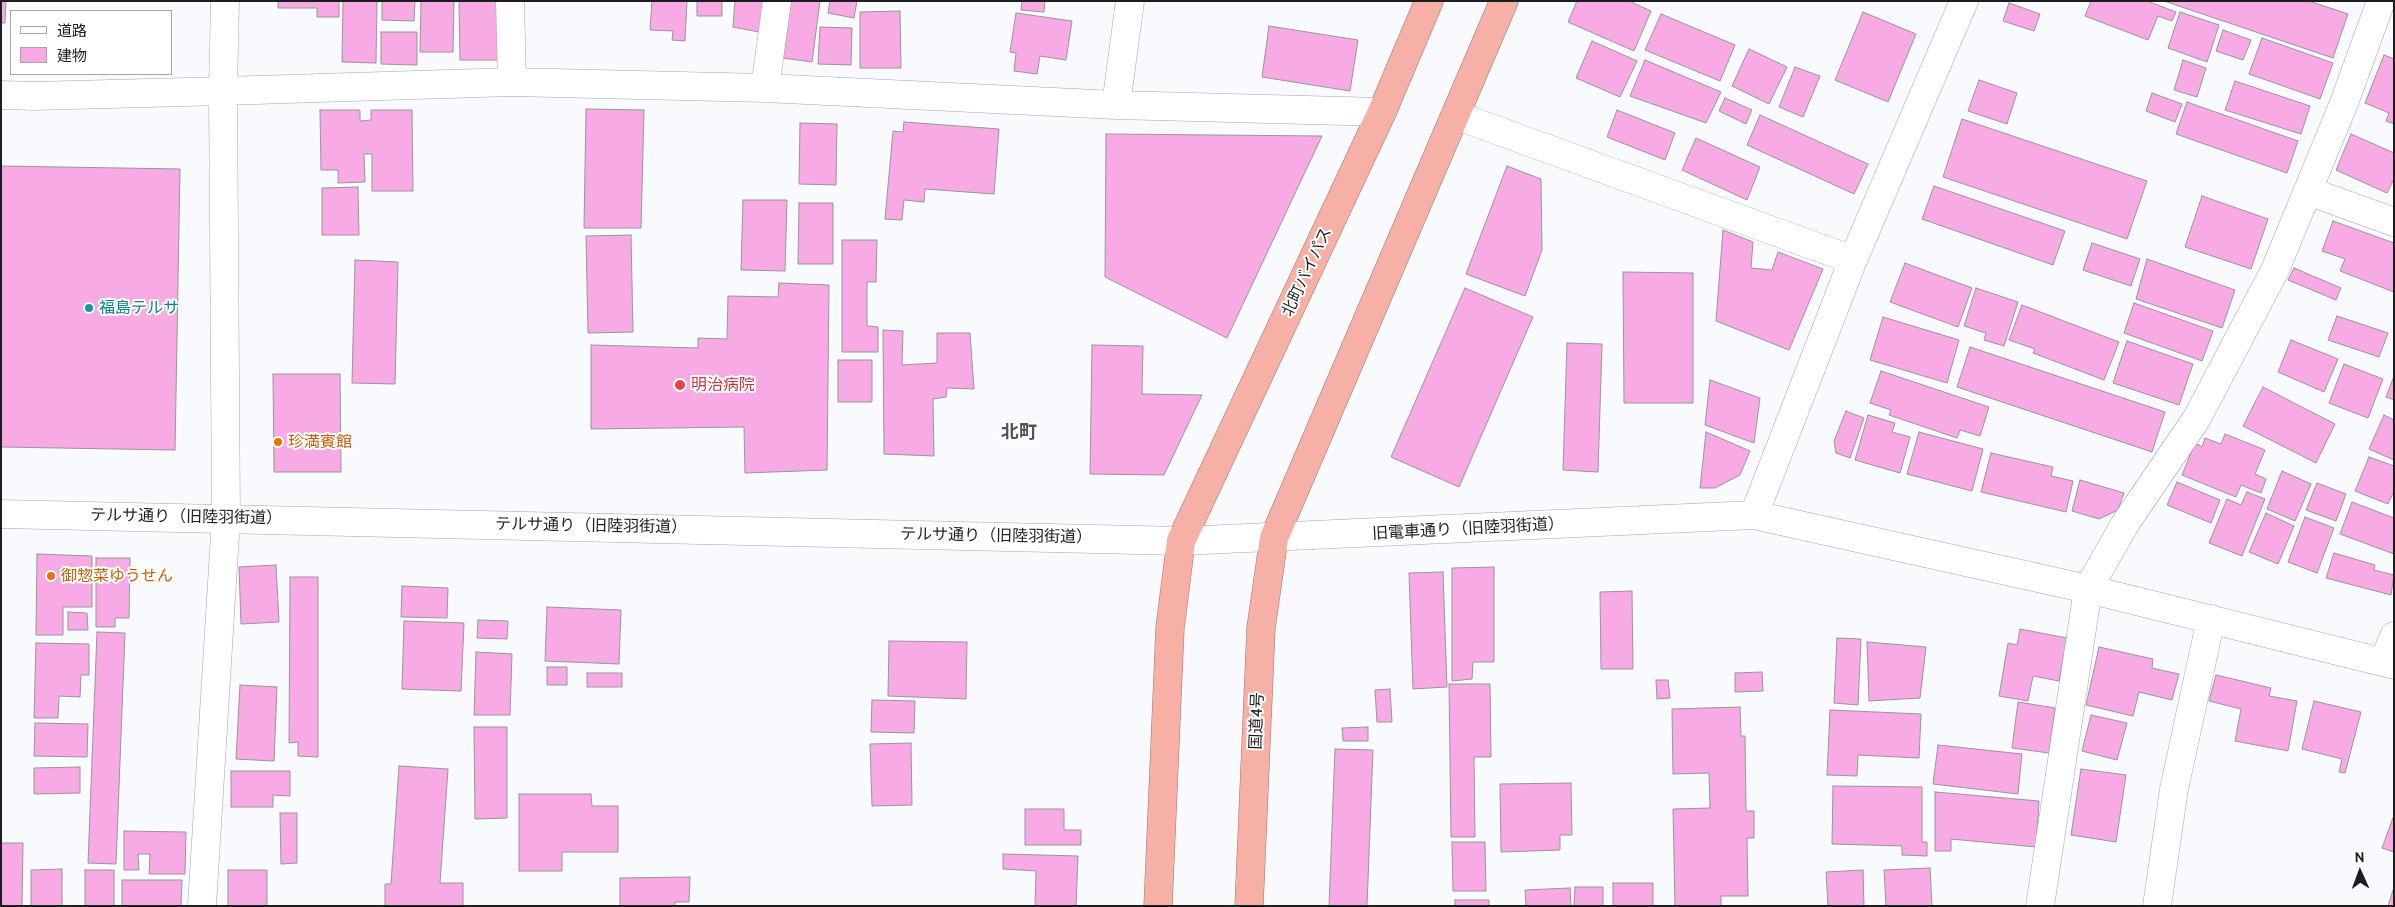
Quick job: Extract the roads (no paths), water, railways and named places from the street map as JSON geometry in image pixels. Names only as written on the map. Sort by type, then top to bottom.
[{"type":"highway","name":"北町バイパス","points":[[1181,540],[1382,112],[1429,1]]},
{"type":"highway","points":[[1274,538],[1504,1]]},
{"type":"highway","name":"国道4号","points":[[1249,906],[1260,628],[1274,538]]},
{"type":"highway","points":[[1158,906],[1170,628],[1181,540]]},
{"type":"street","points":[[202,906],[226,518],[223,91],[225,1]]},
{"type":"street","points":[[510,1],[512,82]]},
{"type":"street","points":[[765,88],[777,1]]},
{"type":"street","points":[[1116,105],[1130,1]]},
{"type":"street","points":[[1754,515],[1853,260],[1964,1]]},
{"type":"street","points":[[2040,906],[2088,589],[2126,524],[2197,418],[2275,270],[2344,103],[2381,1]]},
{"type":"street","points":[[1,95],[34,96],[512,82],[765,88],[1116,105],[1382,112]]},
{"type":"street","points":[[1456,115],[1853,260]]},
{"type":"street","points":[[2308,191],[2394,222]]},
{"type":"street","name":"テルサ通り（旧陸羽街道）","points":[[1,514],[1181,540]]},
{"type":"street","name":"旧電車通り（旧陸羽街道）","points":[[1181,540],[1274,538],[1754,515],[2088,589],[2389,663]]},
{"type":"street","points":[[2157,906],[2174,789],[2211,619]]},
{"type":"street","points":[[2389,663],[2394,636]]},
{"type":"place","name":"福島テルサ","points":[[89,308]]},
{"type":"place","name":"明治病院","points":[[680,385]]},
{"type":"place","name":"珍満賓館","points":[[278,442]]},
{"type":"place","name":"御惣菜ゆうせん","points":[[51,576]]},
{"type":"district","name":"北町","points":[[1019,433]]}]
